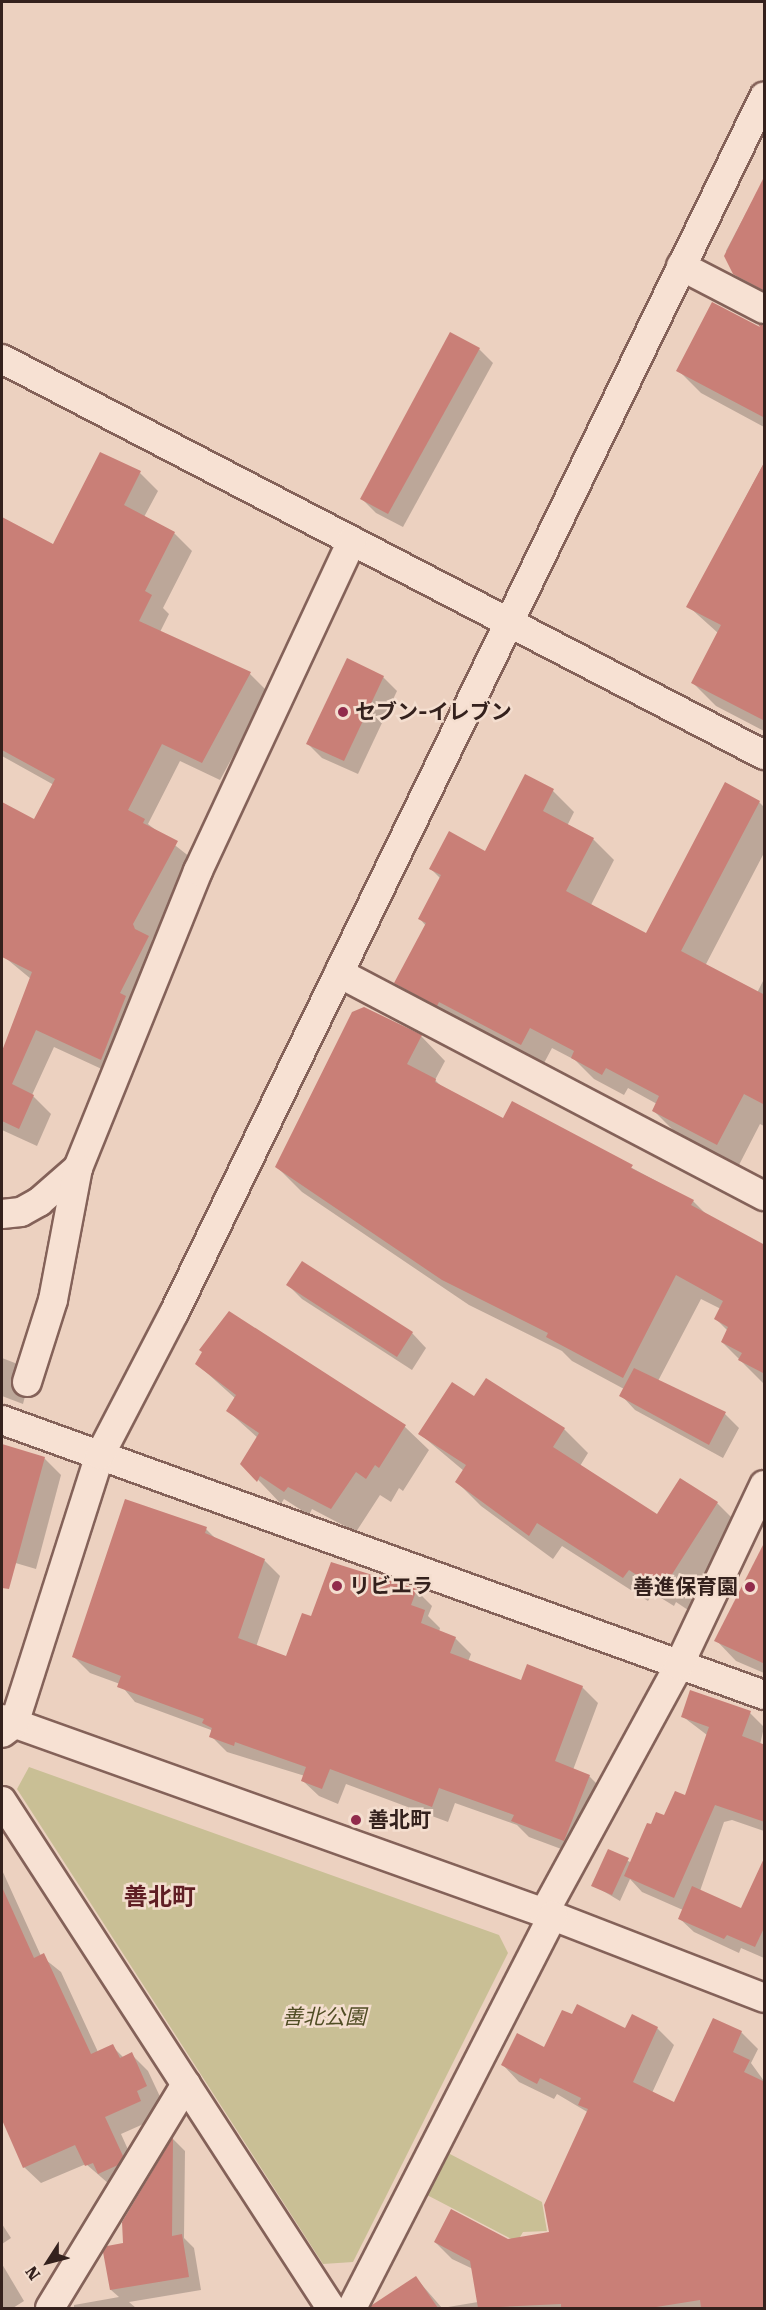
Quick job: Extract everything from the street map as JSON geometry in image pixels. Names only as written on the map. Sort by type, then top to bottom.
[{"type":"street","points":[[765,97],[507,621],[174,1312],[100,1455],[6,1726],[549,1914],[765,1998]]},
{"type":"street","points":[[681,266],[765,309]]},
{"type":"street","points":[[2,359],[765,755]]},
{"type":"street","points":[[27,1382],[53,1300],[78,1168],[198,871],[352,541]]},
{"type":"street","points":[[339,973],[765,1196]]},
{"type":"street","points":[[2,1214],[21,1212],[39,1202],[78,1168]]},
{"type":"street","points":[[2,1420],[765,1695]]},
{"type":"street","points":[[352,2308],[549,1914],[679,1665],[765,1485]]},
{"type":"street","points":[[2,1801],[331,2308]]},
{"type":"street","points":[[50,2308],[186,2084]]},
{"type":"green space","name":"善北公園","points":[[29,1767],[499,1935],[508,1953],[353,2262],[323,2264],[17,1789]]},
{"type":"green space","points":[[448,2153],[542,2202],[547,2231],[523,2232],[517,2242],[427,2195]]},
{"type":"building","points":[[765,175],[765,291],[733,274],[724,256]]},
{"type":"building","points":[[712,302],[760,327],[758,324],[765,325],[765,418],[676,371]]},
{"type":"building","points":[[450,332],[480,348],[388,514],[360,499]]},
{"type":"building","points":[[100,452],[141,471],[124,505],[175,532],[145,591],[152,595],[139,621],[251,672],[202,763],[162,744],[128,810],[145,819],[143,823],[178,841],[133,924],[135,929],[149,936],[120,993],[126,996],[101,1060],[36,1030],[12,1084],[34,1095],[19,1129],[2,1121],[2,1051],[32,972],[2,957],[2,802],[34,819],[55,779],[2,750],[2,517],[53,544]]},
{"type":"building","points":[[765,461],[765,721],[691,683],[721,625],[686,607]]},
{"type":"building","points":[[347,658],[384,676],[344,761],[306,744]]},
{"type":"building","points":[[525,774],[554,789],[543,811],[594,838],[566,891],[646,933],[725,782],[760,801],[681,951],[765,995],[765,1105],[744,1094],[717,1145],[652,1111],[659,1096],[606,1068],[602,1075],[571,1058],[574,1051],[530,1028],[521,1045],[439,1002],[437,1006],[394,983],[426,923],[418,919],[441,875],[429,869],[449,831],[485,851]]},
{"type":"building","points":[[364,1007],[422,1035],[407,1064],[436,1079],[435,1082],[503,1118],[512,1101],[633,1165],[631,1168],[694,1200],[691,1205],[765,1245],[765,1374],[738,1360],[742,1353],[721,1342],[728,1327],[714,1319],[723,1301],[676,1275],[623,1378],[546,1337],[548,1333],[442,1280],[275,1167],[352,1012]]},
{"type":"building","points":[[302,1261],[413,1332],[397,1357],[286,1285]]},
{"type":"building","points":[[229,1311],[406,1425],[379,1468],[375,1465],[366,1479],[356,1472],[331,1509],[288,1487],[284,1492],[260,1476],[257,1482],[240,1464],[259,1433],[226,1411],[236,1395],[195,1364],[202,1352],[199,1350]]},
{"type":"building","points":[[634,1368],[726,1412],[709,1445],[619,1396]]},
{"type":"building","points":[[486,1378],[565,1428],[553,1447],[657,1514],[680,1478],[718,1502],[664,1587],[652,1579],[649,1583],[629,1570],[623,1578],[537,1523],[529,1536],[455,1482],[466,1465],[418,1434],[452,1382],[474,1396]]},
{"type":"building","points":[[2,1444],[45,1457],[9,1589],[2,1588]]},
{"type":"building","points":[[125,1499],[207,1527],[205,1533],[265,1559],[238,1638],[286,1656],[302,1613],[311,1616],[331,1562],[417,1589],[411,1605],[425,1610],[421,1623],[456,1637],[450,1653],[521,1680],[527,1664],[583,1686],[555,1761],[590,1775],[564,1841],[511,1821],[514,1815],[439,1788],[432,1807],[330,1769],[322,1789],[301,1781],[306,1767],[235,1742],[234,1746],[209,1737],[212,1728],[202,1723],[204,1719],[117,1687],[121,1676],[72,1657]]},
{"type":"building","name":"善進保育園","points":[[765,1541],[765,1664],[714,1641]]},
{"type":"building","points":[[690,1690],[751,1711],[742,1736],[765,1745],[765,1822],[715,1805],[674,1898],[624,1876],[647,1823],[651,1824],[656,1812],[664,1815],[675,1791],[685,1795],[709,1727],[681,1717]]},
{"type":"building","points":[[608,1849],[629,1858],[612,1895],[591,1886]]},
{"type":"building","points":[[765,1856],[765,1926],[755,1947],[727,1935],[724,1939],[678,1919],[692,1886],[741,1908]]},
{"type":"building","points":[[2,1887],[34,1958],[44,1953],[91,2054],[113,2044],[120,2058],[132,2052],[147,2086],[137,2091],[141,2101],[105,2117],[123,2156],[118,2165],[98,2174],[93,2163],[85,2166],[75,2145],[23,2168],[2,2120]]},
{"type":"building","points":[[577,2004],[625,2028],[632,2014],[658,2027],[633,2082],[674,2102],[713,2018],[742,2031],[733,2052],[750,2060],[744,2072],[765,2082],[765,2308],[701,2308],[700,2300],[650,2308],[561,2308],[561,2304],[478,2308],[470,2261],[434,2242],[451,2209],[508,2239],[549,2232],[544,2205],[588,2109],[578,2105],[581,2098],[540,2078],[537,2084],[501,2065],[517,2033],[544,2047],[562,2010],[572,2014]]},
{"type":"building","points":[[173,2137],[172,2236],[182,2234],[189,2277],[110,2290],[103,2252],[107,2246],[123,2243],[122,2222]]},
{"type":"building","points":[[416,2276],[438,2308],[370,2308],[372,2305]]},
{"type":"place","name":"セブン-イレブン","points":[[343,712]]},
{"type":"place","name":"リビエラ","points":[[337,1586]]},
{"type":"place","name":"善進保育園","points":[[750,1587]]},
{"type":"place","name":"善北町","points":[[356,1820]]},
{"type":"district","name":"善北町","points":[[160,1898]]}]
